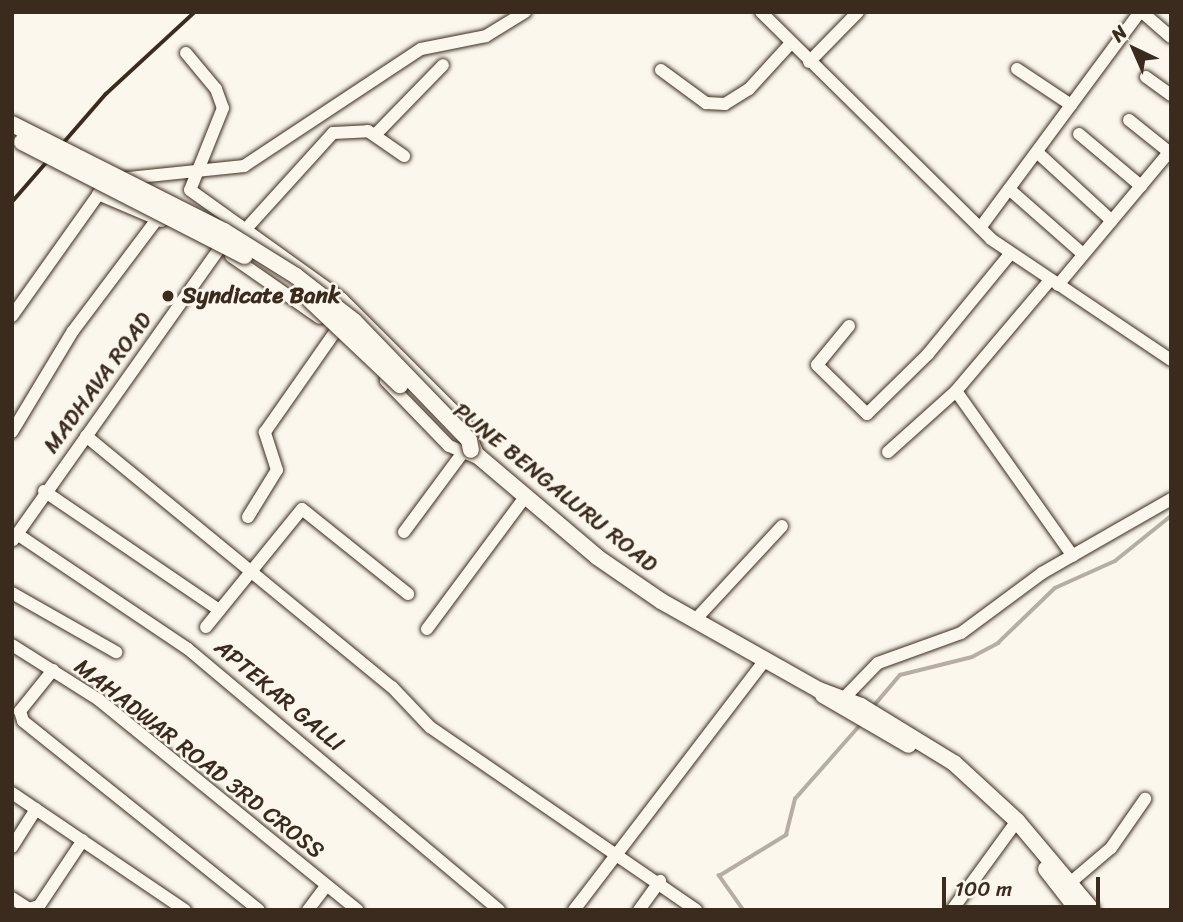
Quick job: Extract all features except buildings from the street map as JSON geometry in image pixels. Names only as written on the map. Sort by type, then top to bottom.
[{"type":"main road","points":[[12,124],[224,231],[296,276],[354,321],[469,440],[471,455]]},
{"type":"main road","name":"PUNE BENGALURU ROAD","points":[[12,136],[273,272],[323,310],[471,455],[597,557],[695,620],[819,690],[845,697],[857,710],[954,763],[1071,883],[1092,910]]},
{"type":"main road","points":[[819,690],[857,710]]},
{"type":"main road","points":[[1014,824],[1078,910]]},
{"type":"street","points":[[12,316],[98,194],[124,177],[193,174],[244,166],[421,48],[486,36],[525,12]]},
{"type":"street","points":[[761,12],[980,228],[1010,254],[1171,360]]},
{"type":"street","points":[[810,62],[858,12]]},
{"type":"street","points":[[980,228],[1141,12],[1171,37]]},
{"type":"street","points":[[661,70],[706,103],[725,104],[748,89],[791,43]]},
{"type":"street","points":[[186,53],[216,89],[223,108],[193,174],[194,195],[367,322],[465,422],[471,455]]},
{"type":"street","points":[[376,134],[443,65]]},
{"type":"street","points":[[1017,69],[1071,105]]},
{"type":"street","points":[[1146,77],[1171,95]]},
{"type":"street","points":[[888,452],[956,391],[1083,254],[1170,151],[1129,120]]},
{"type":"street","points":[[245,230],[323,139],[345,131],[376,134],[404,156]]},
{"type":"street","points":[[1079,134],[1140,187]]},
{"type":"street","points":[[1038,153],[1112,221]]},
{"type":"street","points":[[1009,189],[1083,254]]},
{"type":"street","points":[[98,194],[219,249],[335,332],[471,455]]},
{"type":"street","points":[[12,432],[73,331],[157,219]]},
{"type":"street","name":"MADHAVA ROAD","points":[[15,538],[44,491],[219,249]]},
{"type":"street","points":[[849,326],[817,365],[867,414],[928,354],[1010,254]]},
{"type":"street","points":[[248,517],[277,470],[265,432],[335,332]]},
{"type":"street","points":[[956,391],[1073,556]]},
{"type":"street","points":[[86,436],[392,687],[430,727],[617,851],[696,910]]},
{"type":"street","points":[[404,532],[471,455]]},
{"type":"street","points":[[44,491],[219,610]]},
{"type":"street","points":[[427,629],[525,497]]},
{"type":"street","points":[[845,697],[878,663],[961,633],[1073,556],[1171,499]]},
{"type":"street","points":[[206,627],[298,511],[307,510],[408,594]]},
{"type":"street","points":[[695,620],[782,526]]},
{"type":"street","name":"APTEKAR GALLI","points":[[15,538],[188,649],[499,910]]},
{"type":"street","points":[[12,593],[116,652]]},
{"type":"street","name":"MAHADWAR ROAD 3RD CROSS","points":[[12,645],[53,670],[357,910]]},
{"type":"street","points":[[574,910],[766,659]]},
{"type":"street","points":[[53,670],[20,711],[23,721],[259,910]]},
{"type":"street","points":[[12,793],[185,910]]},
{"type":"street","points":[[1071,883],[1111,848],[1145,799]]},
{"type":"street","points":[[12,847],[36,808]]},
{"type":"street","points":[[952,910],[1014,824]]},
{"type":"street","points":[[12,898],[29,909],[39,906],[83,840]]},
{"type":"street","points":[[639,910],[660,881]]},
{"type":"street","points":[[308,910],[326,886]]},
{"type":"waterway","points":[[872,708],[900,675],[972,657],[998,643],[1055,588],[1115,561],[1171,516]]},
{"type":"waterway","points":[[743,910],[719,876],[786,835],[795,799],[862,723]]},
{"type":"railway","points":[[12,202],[106,94],[195,12]]},
{"type":"place","name":"Syndicate Bank","points":[[168,296]]}]
